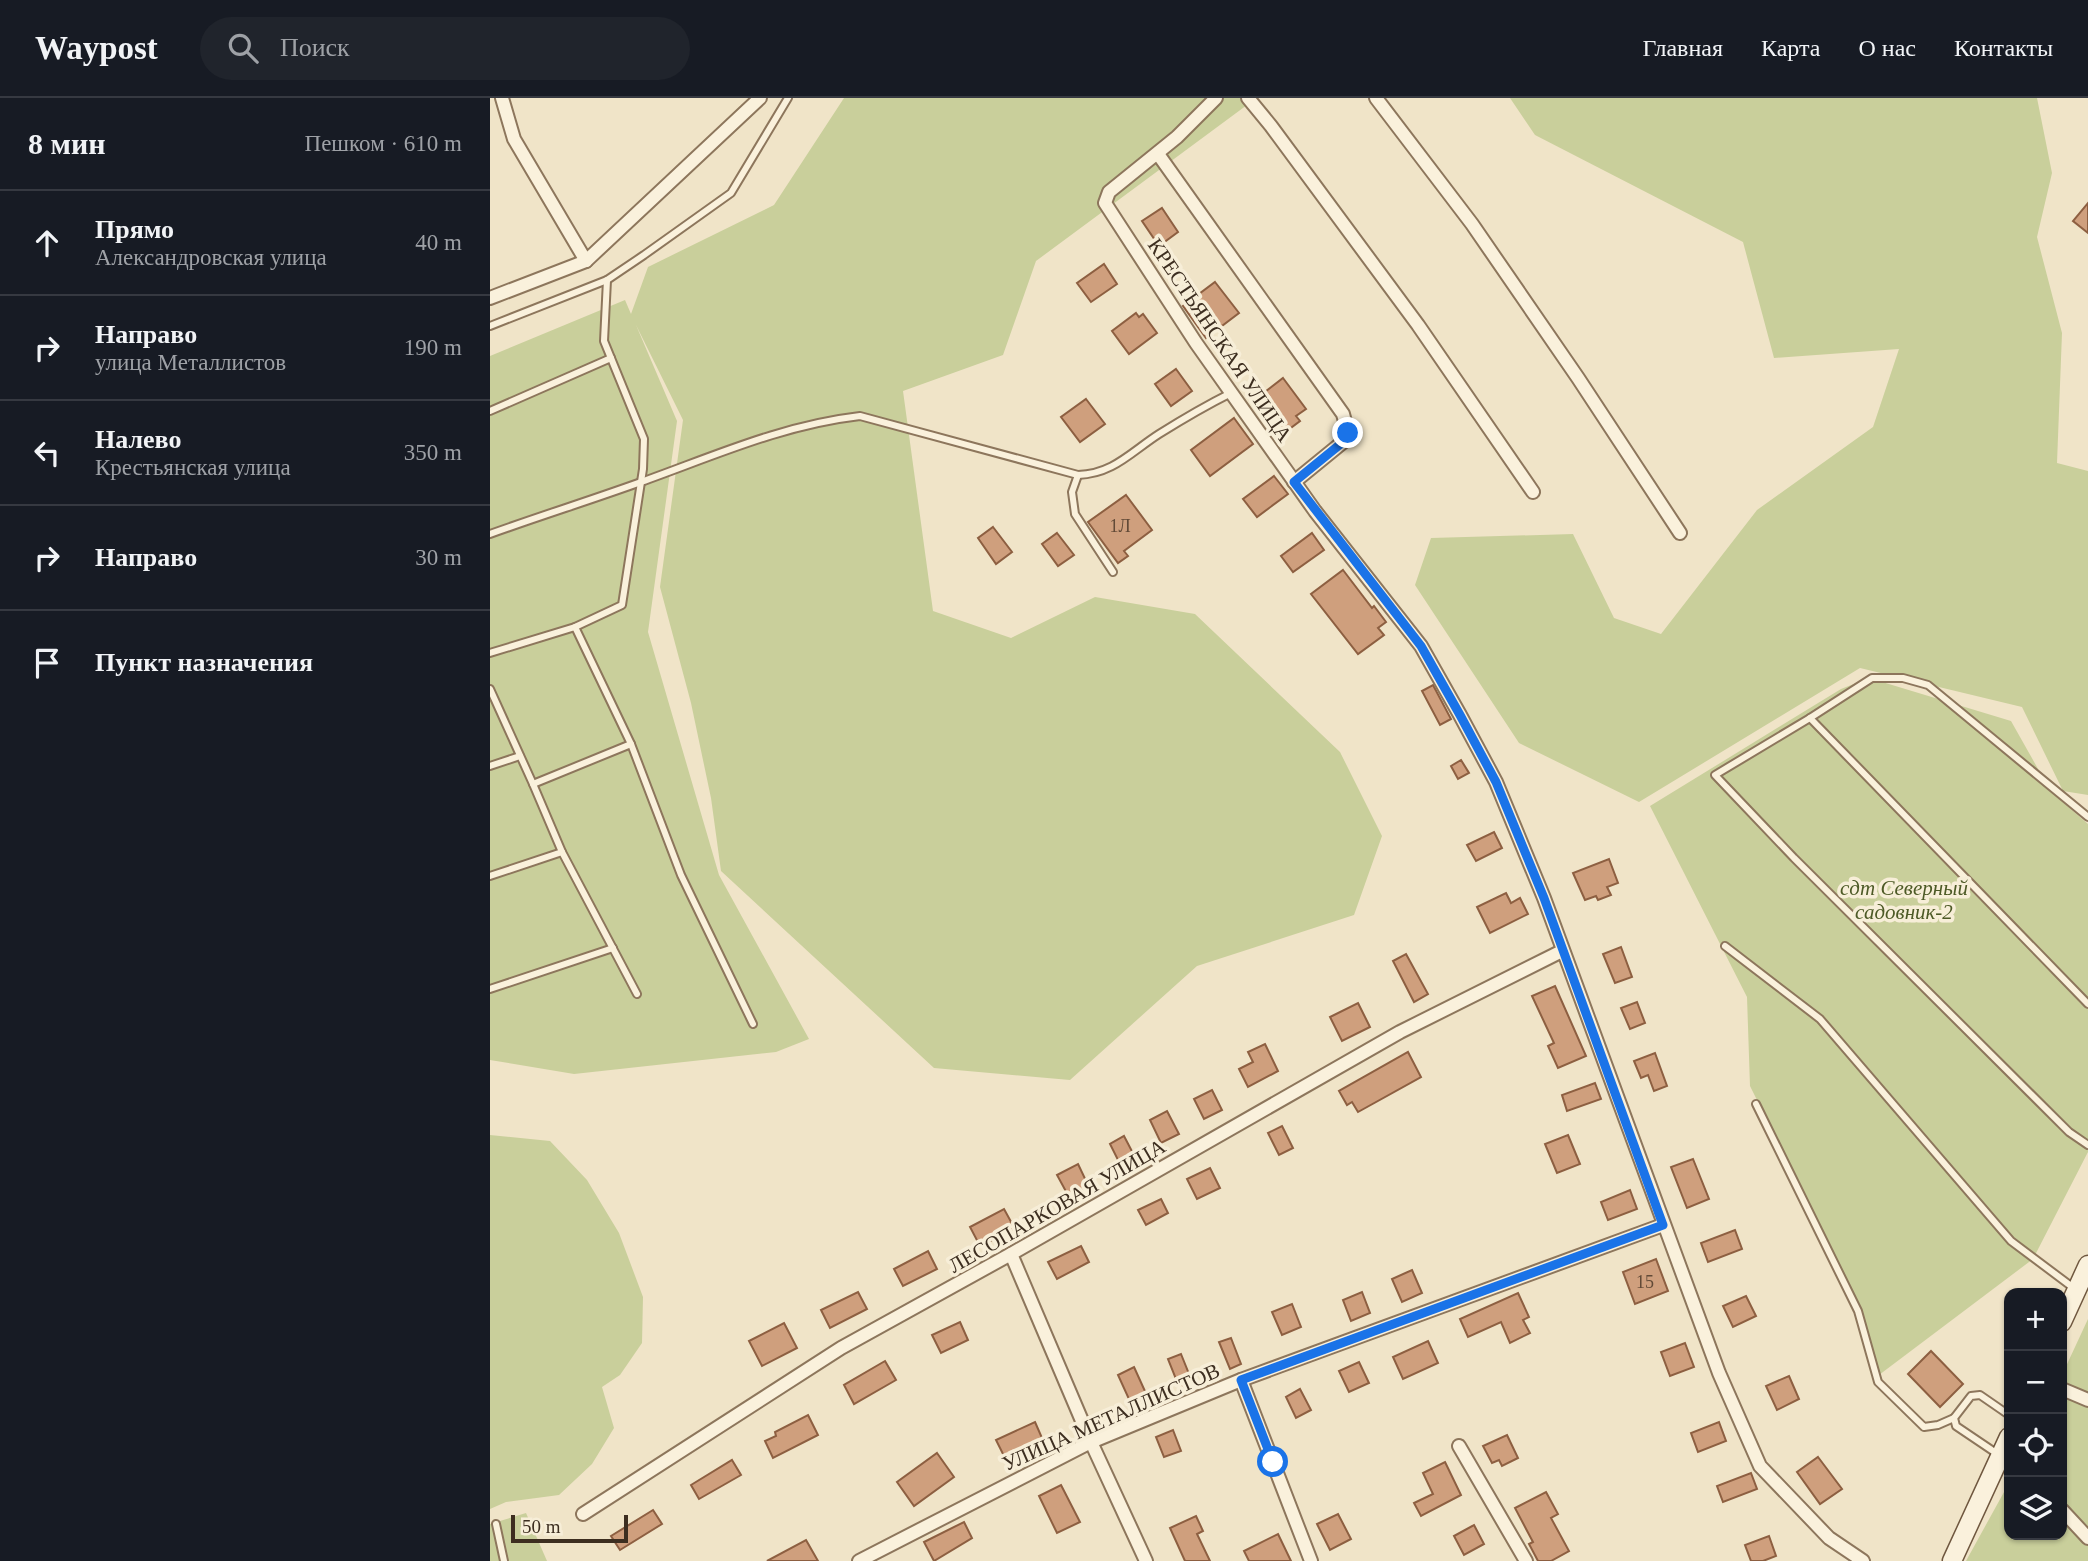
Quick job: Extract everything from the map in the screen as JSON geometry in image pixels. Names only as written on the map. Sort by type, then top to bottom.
[{"type":"main road","points":[[2067,1311],[2088,1265]]},
{"type":"main road","points":[[1952,1561],[2004,1459]]},
{"type":"street","points":[[502,98],[514,139],[586,261]]},
{"type":"street","points":[[490,298],[586,261],[760,98]]},
{"type":"street","points":[[1216,98],[1157,154],[1343,414],[1348,433],[1343,442],[1294,482]]},
{"type":"street","points":[[1248,98],[1418,326],[1533,492]]},
{"type":"street","points":[[1376,98],[1487,246],[1680,533]]},
{"type":"street","name":"КРЕСТЬЯНСКАЯ УЛИЦА","points":[[1157,154],[1109,192],[1105,203],[1196,343],[1294,482],[1421,646],[1460,715],[1496,782],[1544,898],[1719,1373],[1760,1466],[1829,1538],[1863,1561]]},
{"type":"street","name":"ЛЕСОПАРКОВАЯ УЛИЦА","points":[[583,1514],[841,1348],[1400,1032],[1562,951]]},
{"type":"street","name":"УЛИЦА МЕТАЛЛИСТОВ","points":[[859,1561],[1091,1443],[1241,1380],[1663,1225]]},
{"type":"street","points":[[1011,1254],[1091,1443],[1146,1561]]},
{"type":"street","points":[[1241,1380],[1311,1561]]},
{"type":"street","points":[[2067,1390],[2088,1400]]},
{"type":"street","points":[[1459,1446],[1526,1561]]},
{"type":"street","points":[[2067,1515],[2088,1538]]},
{"type":"lane","points":[[490,326],[607,280],[731,193],[788,98]]},
{"type":"lane","points":[[490,653],[575,627],[622,605],[641,483],[644,439],[604,341],[607,280]]},
{"type":"lane","points":[[490,411],[611,358]]},
{"type":"lane","points":[[490,534],[641,483],[778,432],[860,416],[1078,475],[1095,475],[1112,468],[1158,435],[1231,393]]},
{"type":"lane","points":[[1078,475],[1072,492],[1075,514],[1113,572]]},
{"type":"lane","points":[[575,627],[631,744],[681,875],[754,1024]]},
{"type":"lane","points":[[2088,817],[1928,685],[1903,678],[1872,678],[1715,775],[1770,834],[2069,1132],[2088,1145]]},
{"type":"lane","points":[[490,689],[562,852],[637,994]]},
{"type":"lane","points":[[1810,718],[2088,1004]]},
{"type":"lane","points":[[533,784],[631,744]]},
{"type":"lane","points":[[490,766],[520,756]]},
{"type":"lane","points":[[490,876],[562,852]]},
{"type":"lane","points":[[1725,946],[1820,1019],[2011,1241],[2076,1290]]},
{"type":"lane","points":[[490,989],[613,948]]},
{"type":"lane","points":[[1756,1104],[1858,1311],[1878,1382],[1924,1427],[1938,1425],[1954,1418],[1971,1396],[1980,1395],[2008,1414]]},
{"type":"lane","points":[[1954,1418],[1956,1426],[2004,1456]]},
{"type":"lane","points":[[496,1524],[504,1561]]},
{"type":"green space","points":[[844,98],[1253,98],[1036,261],[1003,355],[903,391],[933,611],[1011,638],[1095,597],[1195,614],[1340,752],[1382,836],[1354,915],[1197,966],[1070,1080],[934,1068],[721,871],[711,798],[691,703],[660,587],[683,420],[636,325],[677,421],[648,632],[719,875],[809,1039],[776,1052],[574,1074],[490,1060],[490,356],[625,300],[631,314],[648,267],[774,205]]},
{"type":"green space","points":[[1510,98],[2037,98],[2052,173],[2037,237],[2062,333],[2057,463],[2088,471],[2088,795],[2063,791],[2022,707],[1860,668],[1639,802],[1519,743],[1415,585],[1431,538],[1573,534],[1614,618],[1661,634],[1757,510],[1873,427],[1899,349],[1774,358],[1743,242],[1535,135]]},
{"type":"green space","name":"сдт Северный садовник-2","points":[[1869,678],[2011,721],[2051,792],[2088,824],[2088,1152],[2033,1259],[1879,1375],[1862,1311],[1750,1086],[1747,997],[1650,806],[1841,689]]},
{"type":"green space","points":[[490,1135],[550,1141],[587,1180],[619,1233],[643,1297],[642,1343],[620,1375],[602,1387],[614,1428],[592,1464],[559,1495],[506,1502],[490,1509]]},
{"type":"green space","points":[[2088,1319],[2088,1561],[1966,1561],[2004,1492],[2004,1540],[2067,1540],[2067,1364]]},
{"type":"green space","points":[[526,1513],[547,1561],[490,1561],[490,1524]]},
{"type":"building","points":[[2088,203],[2088,233],[2073,221]]},
{"type":"building","points":[[1162,208],[1178,232],[1159,246],[1142,221]]},
{"type":"building","points":[[1104,264],[1117,284],[1091,302],[1077,283]]},
{"type":"building","points":[[1215,282],[1239,313],[1206,338],[1183,306]]},
{"type":"building","points":[[1136,313],[1139,317],[1143,314],[1157,333],[1129,354],[1112,331]]},
{"type":"building","points":[[1176,369],[1192,391],[1171,406],[1155,384]]},
{"type":"building","points":[[1283,378],[1306,409],[1296,416],[1300,421],[1284,433],[1257,398]]},
{"type":"building","points":[[1086,399],[1105,424],[1080,442],[1061,417]]},
{"type":"building","points":[[1234,418],[1253,444],[1210,476],[1191,450]]},
{"type":"building","points":[[1274,476],[1288,494],[1257,517],[1243,499]]},
{"type":"building","points":[[1126,495],[1152,530],[1124,551],[1128,556],[1118,563],[1088,522]]},
{"type":"building","points":[[993,527],[1012,552],[996,564],[978,538]]},
{"type":"building","points":[[1057,533],[1074,555],[1058,566],[1042,544]]},
{"type":"building","points":[[1312,533],[1324,550],[1293,572],[1281,556]]},
{"type":"building","points":[[1343,570],[1386,622],[1378,628],[1384,635],[1358,654],[1311,594]]},
{"type":"building","points":[[1433,685],[1451,719],[1440,725],[1422,691]]},
{"type":"building","points":[[1461,760],[1469,773],[1458,779],[1451,766]]},
{"type":"building","points":[[1494,832],[1502,848],[1476,861],[1467,845]]},
{"type":"building","points":[[1609,859],[1618,883],[1607,887],[1611,895],[1598,900],[1596,896],[1585,900],[1573,873]]},
{"type":"building","points":[[1506,893],[1511,903],[1520,898],[1528,914],[1490,933],[1477,907]]},
{"type":"building","points":[[1621,947],[1632,977],[1615,983],[1603,954]]},
{"type":"building","points":[[1406,954],[1428,994],[1414,1002],[1393,961]]},
{"type":"building","points":[[1555,986],[1586,1056],[1558,1068],[1548,1046],[1554,1043],[1532,996]]},
{"type":"building","points":[[1637,1002],[1645,1023],[1630,1029],[1621,1008]]},
{"type":"building","points":[[1358,1003],[1370,1027],[1342,1041],[1330,1017]]},
{"type":"building","points":[[1265,1044],[1278,1071],[1248,1087],[1239,1069],[1253,1062],[1248,1052]]},
{"type":"building","points":[[1408,1052],[1421,1077],[1358,1112],[1352,1102],[1347,1105],[1339,1091]]},
{"type":"building","points":[[1655,1053],[1667,1086],[1654,1091],[1648,1075],[1641,1078],[1634,1061]]},
{"type":"building","points":[[1595,1083],[1601,1099],[1567,1111],[1562,1095]]},
{"type":"building","points":[[1212,1090],[1222,1110],[1204,1119],[1194,1099]]},
{"type":"building","points":[[1167,1111],[1179,1134],[1161,1143],[1150,1120]]},
{"type":"building","points":[[1282,1126],[1293,1148],[1279,1155],[1268,1133]]},
{"type":"building","points":[[1568,1135],[1580,1164],[1557,1173],[1545,1144]]},
{"type":"building","points":[[1124,1136],[1136,1159],[1121,1166],[1110,1144]]},
{"type":"building","points":[[1693,1159],[1709,1199],[1687,1208],[1671,1167]]},
{"type":"building","points":[[1078,1164],[1089,1187],[1069,1197],[1057,1175]]},
{"type":"building","points":[[1210,1168],[1220,1188],[1197,1199],[1187,1179]]},
{"type":"building","points":[[1630,1190],[1637,1209],[1608,1220],[1601,1202]]},
{"type":"building","points":[[1161,1199],[1168,1213],[1146,1225],[1138,1210]]},
{"type":"building","points":[[1004,1209],[1015,1229],[980,1246],[970,1227]]},
{"type":"building","points":[[1735,1230],[1742,1249],[1708,1262],[1701,1243]]},
{"type":"building","points":[[1081,1246],[1089,1262],[1057,1279],[1048,1262]]},
{"type":"building","points":[[928,1251],[937,1269],[903,1286],[894,1269]]},
{"type":"building","points":[[1656,1259],[1668,1291],[1635,1304],[1623,1272]]},
{"type":"building","points":[[1412,1270],[1422,1293],[1402,1302],[1392,1279]]},
{"type":"building","points":[[858,1292],[867,1309],[830,1328],[821,1310]]},
{"type":"building","points":[[1362,1292],[1370,1313],[1351,1321],[1343,1300]]},
{"type":"building","points":[[1518,1293],[1529,1317],[1523,1320],[1530,1333],[1510,1343],[1501,1322],[1468,1337],[1460,1319]]},
{"type":"building","points":[[1746,1296],[1756,1316],[1733,1327],[1723,1306]]},
{"type":"building","points":[[1292,1304],[1301,1327],[1282,1335],[1272,1312]]},
{"type":"building","points":[[960,1322],[968,1340],[941,1353],[932,1335]]},
{"type":"building","points":[[784,1323],[797,1348],[762,1366],[749,1341]]},
{"type":"building","points":[[1231,1338],[1241,1364],[1230,1369],[1219,1342]]},
{"type":"building","points":[[1428,1341],[1438,1363],[1403,1379],[1393,1357]]},
{"type":"building","points":[[1685,1343],[1694,1367],[1670,1376],[1661,1352]]},
{"type":"building","points":[[1931,1351],[1963,1384],[1940,1407],[1908,1374]]},
{"type":"building","points":[[1181,1354],[1193,1384],[1180,1389],[1168,1359]]},
{"type":"building","points":[[885,1361],[896,1380],[854,1404],[844,1385]]},
{"type":"building","points":[[1359,1362],[1369,1383],[1349,1392],[1339,1371]]},
{"type":"building","points":[[1134,1367],[1149,1400],[1133,1408],[1118,1375]]},
{"type":"building","points":[[1789,1376],[1799,1399],[1777,1410],[1766,1386]]},
{"type":"building","points":[[1300,1389],[1311,1410],[1296,1418],[1286,1397]]},
{"type":"building","points":[[808,1415],[818,1435],[773,1458],[765,1441],[776,1436],[775,1432]]},
{"type":"building","points":[[1035,1422],[1042,1438],[1004,1456],[996,1440]]},
{"type":"building","points":[[1719,1422],[1726,1441],[1698,1452],[1691,1433]]},
{"type":"building","points":[[1173,1430],[1181,1451],[1164,1457],[1156,1437]]},
{"type":"building","points":[[1507,1435],[1518,1458],[1502,1466],[1499,1460],[1492,1463],[1483,1446]]},
{"type":"building","points":[[937,1453],[954,1477],[914,1506],[897,1482]]},
{"type":"building","points":[[1818,1457],[1842,1489],[1820,1504],[1797,1472]]},
{"type":"building","points":[[732,1460],[741,1475],[699,1499],[691,1485]]},
{"type":"building","points":[[1445,1462],[1461,1495],[1421,1516],[1414,1503],[1433,1494],[1423,1473]]},
{"type":"building","points":[[1751,1473],[1757,1489],[1723,1502],[1717,1486]]},
{"type":"building","points":[[1061,1485],[1080,1522],[1057,1533],[1039,1496]]},
{"type":"building","points":[[1546,1492],[1558,1514],[1551,1518],[1569,1551],[1551,1561],[1538,1561],[1529,1544],[1533,1542],[1515,1508]]},
{"type":"building","points":[[653,1510],[662,1524],[620,1550],[611,1536]]},
{"type":"building","points":[[1338,1514],[1351,1539],[1330,1550],[1317,1524]]},
{"type":"building","points":[[1196,1516],[1203,1531],[1197,1534],[1210,1561],[1185,1561],[1170,1528]]},
{"type":"building","points":[[964,1522],[972,1538],[934,1561],[924,1542]]},
{"type":"building","points":[[1474,1525],[1484,1544],[1464,1555],[1454,1536]]},
{"type":"building","points":[[1278,1534],[1291,1561],[1249,1561],[1244,1551]]},
{"type":"building","points":[[1769,1536],[1776,1556],[1763,1561],[1751,1561],[1745,1545]]},
{"type":"building","points":[[806,1540],[818,1561],[767,1561]]},
{"type":"route","points":[[1273,1462],[1241,1380],[1663,1225],[1544,898],[1496,782],[1421,646],[1294,482],[1343,442],[1348,433]]}]
